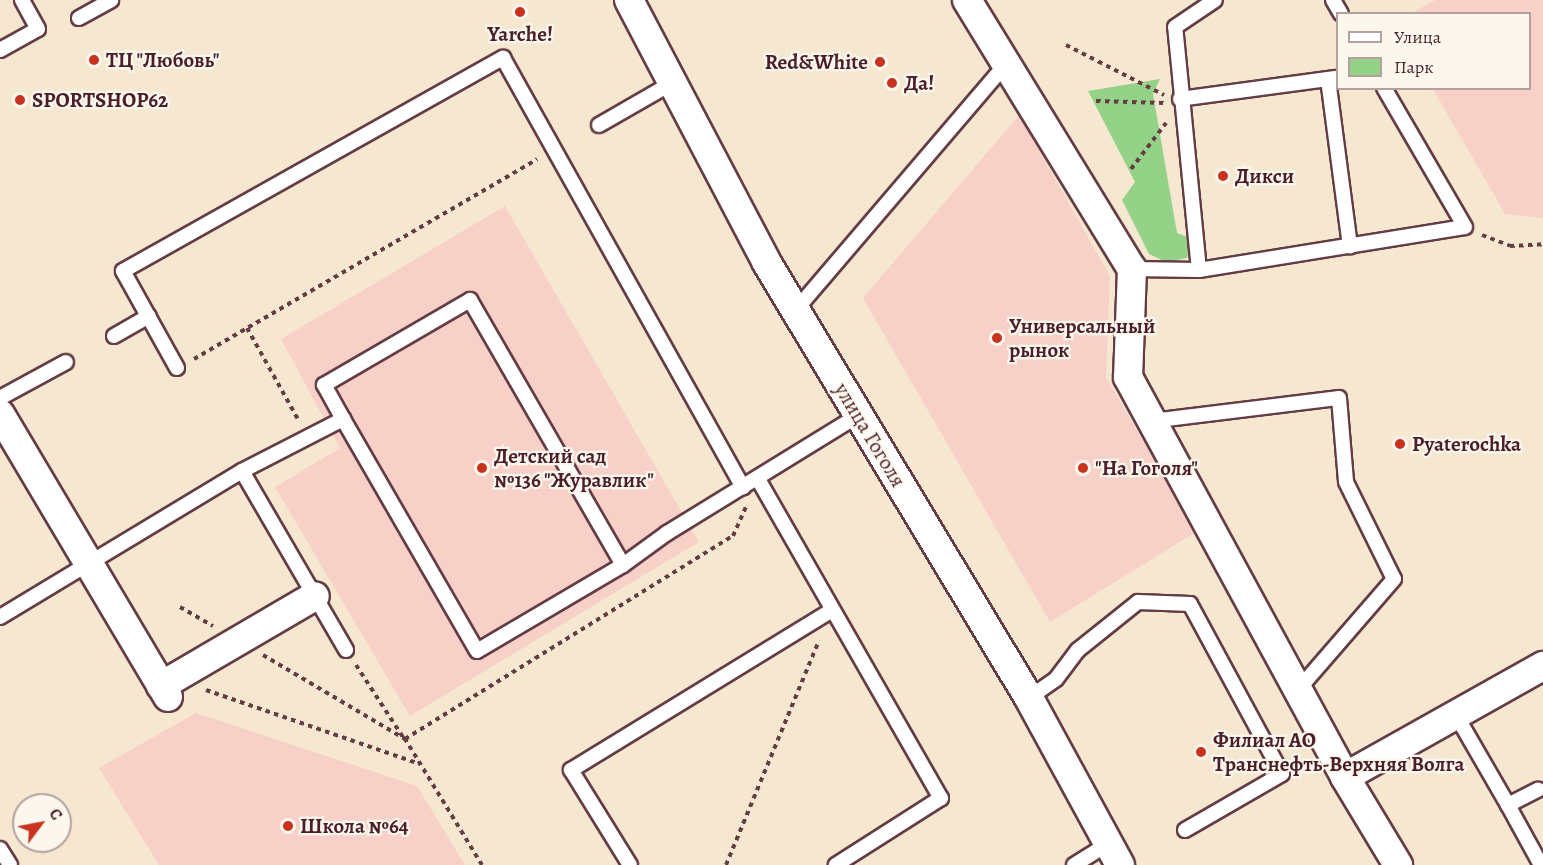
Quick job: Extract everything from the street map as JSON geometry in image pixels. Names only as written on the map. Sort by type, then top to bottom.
[{"type":"street","name":"улица Гоголя","points":[[629,0],[795,311],[1029,698],[1114,854]]},
{"type":"street","points":[[967,0],[1132,269],[1128,377],[1345,777],[1398,865]]},
{"type":"street","points":[[0,414],[165,692],[238,641],[315,597]]},
{"type":"street","points":[[1345,777],[1543,666]]},
{"type":"lane","points":[[0,50],[38,28],[22,0]]},
{"type":"lane","points":[[79,18],[111,0]]},
{"type":"lane","points":[[1199,270],[1175,27],[1215,0]]},
{"type":"lane","points":[[177,368],[123,271],[503,58],[557,148],[743,488]]},
{"type":"lane","points":[[795,311],[1006,64]]},
{"type":"lane","points":[[1181,101],[1333,78],[1350,247]]},
{"type":"lane","points":[[599,124],[672,83]]},
{"type":"lane","points":[[1132,269],[1199,270],[1465,227],[1385,90]]},
{"type":"lane","points":[[623,565],[470,300],[324,385],[477,651],[623,565],[667,533],[857,416]]},
{"type":"lane","points":[[114,336],[149,316]]},
{"type":"lane","points":[[0,398],[66,362]]},
{"type":"lane","points":[[1151,421],[1339,398],[1346,482],[1394,579],[1298,690]]},
{"type":"lane","points":[[0,616],[88,560],[242,471],[309,439],[343,419]]},
{"type":"lane","points":[[242,471],[346,650]]},
{"type":"lane","points":[[758,479],[941,798],[836,865]]},
{"type":"lane","points":[[1029,698],[1056,679],[1078,650],[1138,602],[1190,604],[1282,774],[1185,830]]},
{"type":"lane","points":[[630,865],[571,770],[832,610]]},
{"type":"lane","points":[[1456,715],[1541,865]]},
{"type":"lane","points":[[1509,805],[1538,790]]},
{"type":"lane","points":[[0,849],[10,865]]},
{"type":"lane","points":[[1074,865],[1114,854]]},
{"type":"path","points":[[1066,45],[1181,101]]},
{"type":"path","points":[[1096,101],[1181,101]]},
{"type":"path","points":[[1131,169],[1181,101]]},
{"type":"path","points":[[177,368],[557,148]]},
{"type":"path","points":[[1465,227],[1510,246],[1543,244]]},
{"type":"path","points":[[247,328],[309,439]]},
{"type":"path","points":[[405,739],[733,536],[758,479]]},
{"type":"path","points":[[180,607],[405,739]]},
{"type":"path","points":[[726,865],[832,610]]},
{"type":"path","points":[[346,650],[405,739],[482,865]]},
{"type":"path","points":[[165,692],[190,684],[420,765]]},
{"type":"shaded area","points":[[1435,0],[1543,0],[1543,218],[1505,214],[1434,90],[1531,90],[1531,12],[1414,12]]},
{"type":"shaded area","name":"Универсальный рынок","points":[[1019,115],[1110,276],[1106,377],[1196,532],[1050,622],[863,298]]},
{"type":"shaded area","name":"Детский сад №136 \"Журавлик\"","points":[[505,206],[699,542],[410,716],[275,487],[340,448],[281,339]]},
{"type":"shaded area","name":"Школа №64","points":[[196,713],[417,786],[465,865],[159,865],[99,768]]},
{"type":"green space","points":[[1160,79],[1153,94],[1177,233],[1192,239],[1187,258],[1166,262],[1149,254],[1122,200],[1135,182],[1088,91]]},
{"type":"place","name":"Yarche!","points":[[520,12]]},
{"type":"place","name":"ТЦ \"Любовь\"","points":[[94,60]]},
{"type":"place","name":"Red&White","points":[[880,62]]},
{"type":"place","name":"Да!","points":[[892,83]]},
{"type":"place","name":"SPORTSHOP62","points":[[20,100]]},
{"type":"place","name":"Дикси","points":[[1223,176]]},
{"type":"place","name":"Универсальный рынок","points":[[997,338]]},
{"type":"place","name":"Pyaterochka","points":[[1400,444]]},
{"type":"place","name":"Детский сад №136 \"Журавлик\"","points":[[482,468]]},
{"type":"place","name":"\"На Гоголя\"","points":[[1083,468]]},
{"type":"place","name":"Филиал АО Транснефть-Верхняя Волга","points":[[1201,752]]},
{"type":"place","name":"Школа №64","points":[[288,826]]}]
